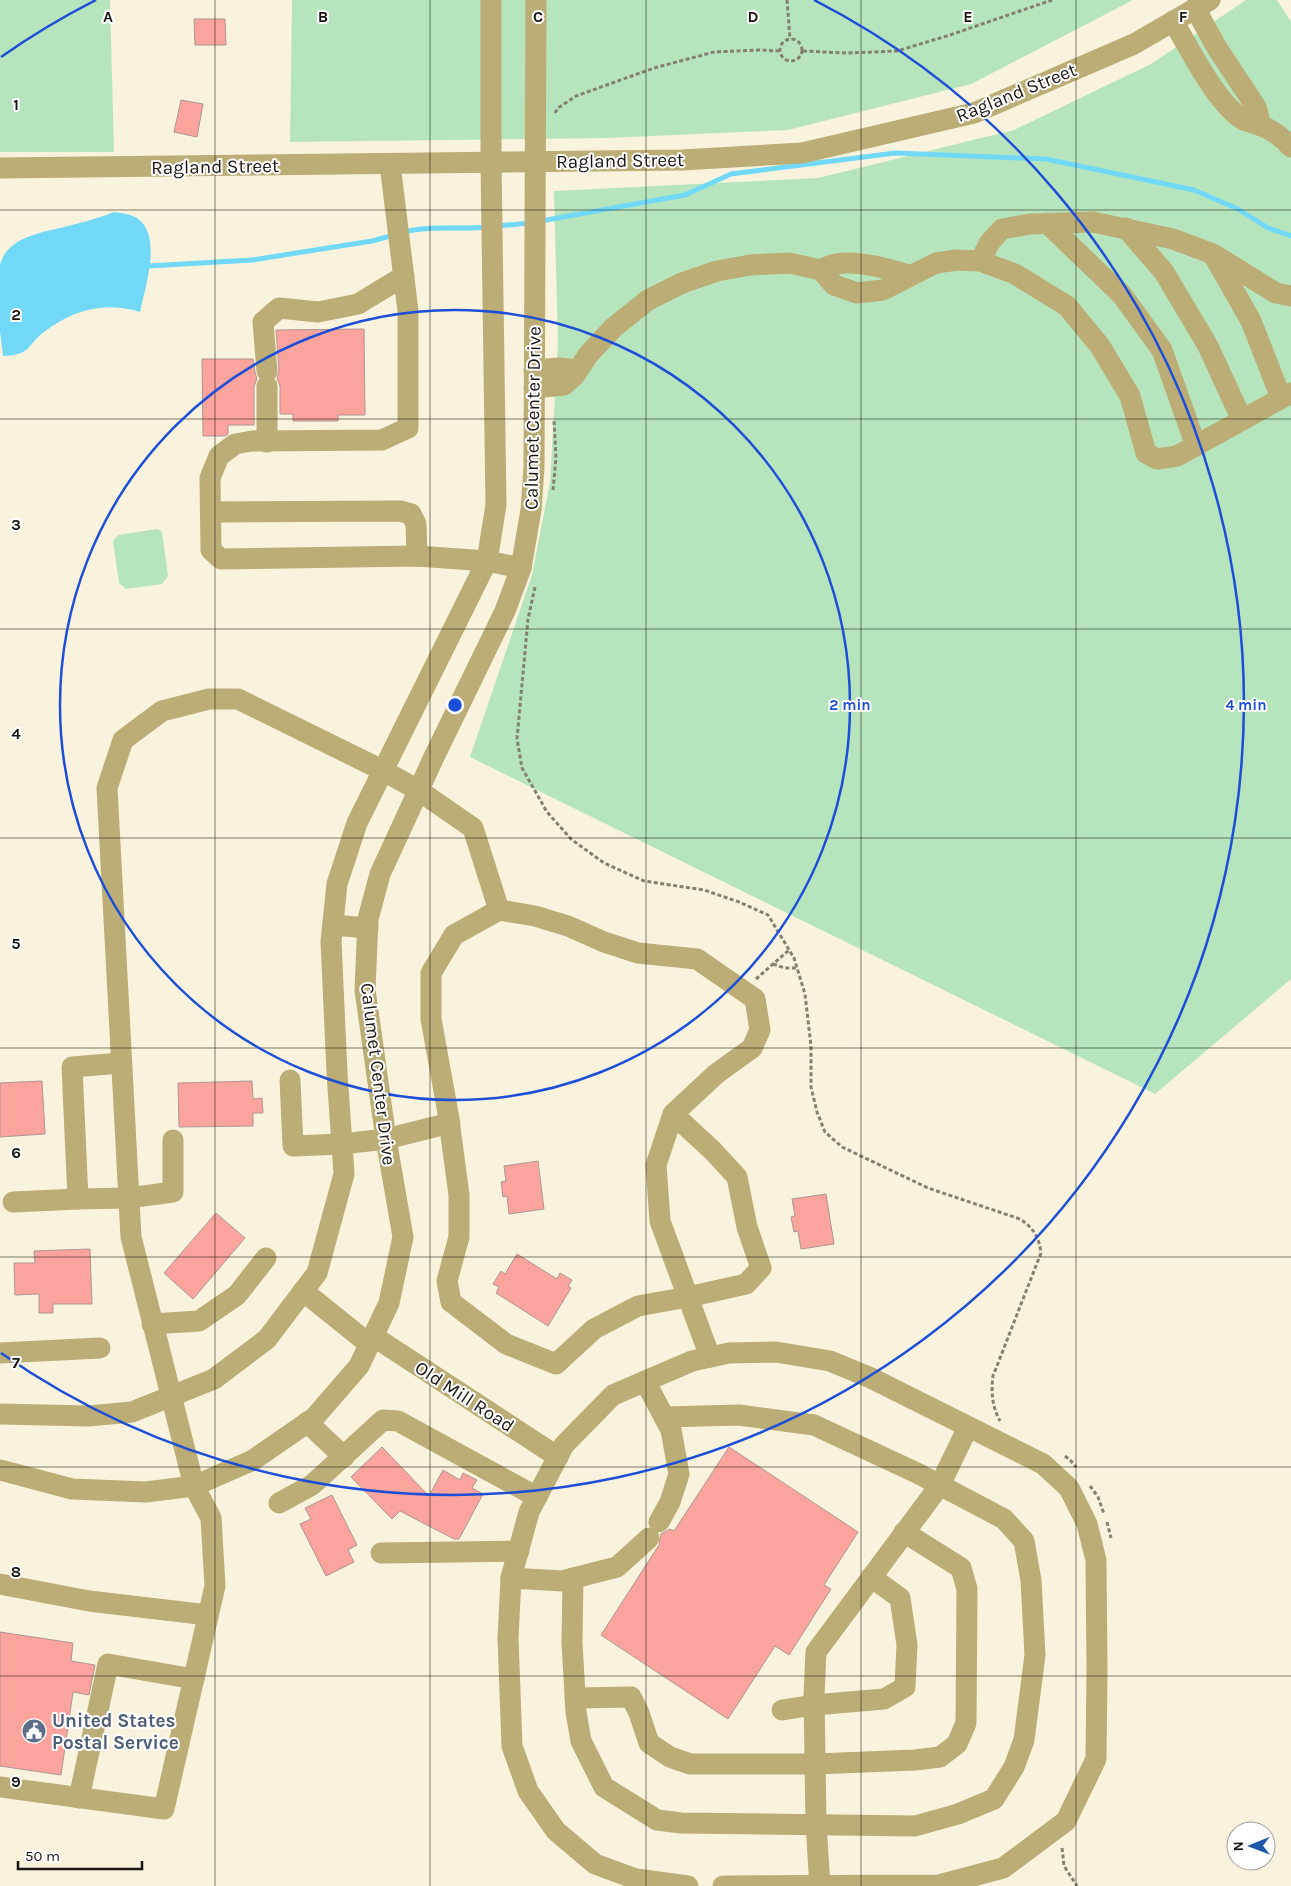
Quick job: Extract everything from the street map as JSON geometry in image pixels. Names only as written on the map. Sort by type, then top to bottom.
[{"type":"street","name":"Calumet Center Drive","points":[[0,1414],[88,1416],[132,1412],[214,1380],[267,1339],[317,1273],[344,1174],[331,941],[337,884],[358,823],[487,561],[496,505],[491,162],[492,0]]},
{"type":"street","name":"Calumet Center Drive","points":[[0,1470],[72,1489],[146,1492],[194,1486],[253,1460],[314,1418],[359,1366],[389,1302],[403,1237],[386,1139],[365,990],[368,919],[380,874],[418,790],[505,611],[529,574],[534,467],[536,0]]},
{"type":"street","name":"Ragland Street","points":[[0,168],[682,160],[802,153],[974,113],[1134,44],[1203,4]]},
{"type":"street","points":[[1203,4],[1217,48],[1256,107],[1261,126]]},
{"type":"street","points":[[1173,21],[1208,79],[1226,103],[1242,120],[1261,126],[1283,138],[1291,148]]},
{"type":"street","points":[[390,164],[408,310],[408,428],[382,440],[252,441],[235,444],[219,456],[210,478],[212,512],[211,550],[221,559],[417,556],[487,561],[529,574]]},
{"type":"street","points":[[980,261],[990,242],[1002,229],[1030,224],[1093,222],[1173,240],[1213,254],[1276,293],[1291,296]]},
{"type":"street","points":[[1047,223],[1122,295],[1162,350],[1196,446]]},
{"type":"street","points":[[1126,228],[1164,272],[1208,346],[1242,420]]},
{"type":"street","points":[[534,379],[564,385],[575,375],[588,354],[613,328],[648,300],[682,283],[717,271],[750,265],[789,263],[821,270],[834,285],[857,293],[883,290],[936,263],[957,260],[980,261],[1015,274],[1067,306],[1100,346],[1130,396],[1146,453],[1157,459],[1177,456],[1286,395],[1251,321],[1213,254]]},
{"type":"street","points":[[821,270],[829,265],[843,263],[885,268],[909,276]]},
{"type":"street","points":[[268,442],[267,379],[263,322],[279,308],[318,312],[358,304],[404,276]]},
{"type":"street","points":[[212,512],[400,511],[411,514],[416,524],[417,556]]},
{"type":"street","points":[[0,1787],[164,1809],[215,1586],[211,1518],[194,1486],[130,1237],[107,788],[123,740],[162,711],[209,699],[238,699],[384,771],[418,790],[473,828],[498,910]]},
{"type":"street","points":[[673,1114],[713,1151],[736,1177],[747,1227],[761,1268],[746,1284],[688,1297],[638,1306],[594,1329],[556,1364],[506,1344],[451,1302],[447,1281],[459,1237],[459,1195],[450,1123],[430,1019],[431,973],[454,935],[498,910],[535,916],[568,926],[604,942],[638,953],[697,959],[755,999],[760,1030],[752,1048],[716,1074],[673,1114],[656,1165],[660,1221],[688,1297],[710,1357]]},
{"type":"street","points":[[333,925],[368,928]]},
{"type":"street","points":[[78,1199],[72,1067],[121,1063]]},
{"type":"street","points":[[290,1080],[293,1146],[342,1144],[386,1139],[450,1123]]},
{"type":"street","points":[[13,1202],[128,1198],[173,1192],[173,1140]]},
{"type":"street","points":[[152,1324],[199,1321],[237,1295],[266,1258]]},
{"type":"street","name":"Old Mill Road","points":[[303,1291],[371,1340],[558,1457]]},
{"type":"street","points":[[0,1353],[100,1348]]},
{"type":"street","points":[[688,1886],[636,1879],[595,1864],[556,1831],[528,1791],[512,1746],[508,1638],[511,1578],[529,1512],[564,1445],[613,1395],[692,1361],[729,1353],[776,1352],[830,1361],[871,1378],[1043,1464],[1069,1488],[1088,1524],[1096,1560],[1098,1672],[1096,1759],[1066,1821],[1003,1868],[939,1885],[723,1886]]},
{"type":"street","points":[[511,1578],[562,1581],[618,1567],[654,1530],[670,1502],[679,1474],[671,1430],[645,1381]]},
{"type":"street","points":[[573,1578],[572,1643],[575,1698],[581,1741],[604,1787],[657,1820],[681,1823],[915,1826],[958,1814],[994,1799],[1014,1767],[1024,1740],[1035,1655],[1031,1580],[1024,1541],[1004,1519],[940,1485],[814,1425],[739,1415],[664,1417]]},
{"type":"street","points":[[279,1503],[312,1485],[383,1420],[398,1421],[537,1497]]},
{"type":"street","points":[[307,1422],[344,1457]]},
{"type":"street","points":[[820,1886],[816,1824],[814,1705],[816,1652],[940,1485],[968,1427]]},
{"type":"street","points":[[575,1698],[631,1697],[639,1713],[648,1742],[670,1757],[690,1764],[815,1764],[915,1760],[940,1757],[957,1744],[966,1723],[967,1589],[961,1568],[904,1532]]},
{"type":"street","points":[[381,1553],[518,1551]]},
{"type":"street","points":[[782,1710],[814,1705],[884,1699],[905,1687],[907,1645],[900,1598],[871,1577]]},
{"type":"street","points":[[0,1584],[89,1601],[208,1615]]},
{"type":"street","points":[[79,1798],[108,1664],[194,1679]]},
{"type":"path","points":[[786,0],[790,39]]},
{"type":"path","points":[[803,51],[846,53],[897,50],[950,35],[1052,0]]},
{"type":"path","points":[[790,39],[800,42],[803,51],[800,58],[793,62],[783,58],[780,51],[784,42],[790,39]]},
{"type":"path","points":[[554,114],[558,108],[576,96],[654,68],[714,52],[780,51]]},
{"type":"path","points":[[552,496],[556,458],[553,418]]},
{"type":"path","points":[[529,574],[528,619],[517,739],[522,768],[547,812],[570,839],[612,866],[644,881],[704,890],[739,902],[768,915],[789,950],[805,994],[811,1046],[811,1087],[816,1112],[825,1132],[842,1147],[928,1188],[1030,1225],[1039,1240],[1041,1253],[993,1376],[991,1395],[995,1412],[1000,1422]]},
{"type":"path","points":[[744,992],[789,950]]},
{"type":"path","points":[[772,964],[785,968],[797,968]]},
{"type":"path","points":[[1064,1456],[1077,1468]]},
{"type":"path","points":[[1088,1482],[1098,1497],[1111,1531],[1111,1540]]},
{"type":"path","points":[[1063,1842],[1064,1866],[1077,1886]]},
{"type":"green space","points":[[0,0],[110,0],[114,152],[0,152]]},
{"type":"green space","points":[[292,0],[1133,0],[971,84],[788,130],[607,138],[290,142]]},
{"type":"green space","points":[[1246,0],[1277,0],[1291,22],[1291,979],[1155,1094],[470,757],[532,575],[550,482],[558,343],[554,191],[818,178],[1014,130],[1151,64]]},
{"type":"green space","points":[[157,529],[162,532],[168,576],[162,584],[126,589],[119,583],[113,541],[118,535]]},
{"type":"water","points":[[114,212],[137,218],[145,226],[149,237],[151,249],[150,262],[140,312],[114,307],[78,313],[55,324],[38,337],[24,352],[3,356],[0,331],[0,265],[4,255],[19,241],[38,233],[91,220]]},
{"type":"building","points":[[194,19],[225,19],[226,45],[195,45]]},
{"type":"building","points":[[181,100],[203,104],[197,137],[174,132]]},
{"type":"building","points":[[364,329],[365,415],[338,415],[338,421],[293,421],[293,414],[280,414],[276,330]]},
{"type":"building","points":[[202,359],[253,359],[257,379],[254,386],[254,425],[228,425],[228,434],[225,436],[203,436]]},
{"type":"building","points":[[42,1081],[45,1134],[0,1137],[0,1083]]},
{"type":"building","points":[[252,1081],[253,1099],[262,1098],[263,1113],[253,1113],[253,1126],[179,1127],[178,1083]]},
{"type":"building","points":[[538,1161],[544,1209],[509,1214],[507,1196],[503,1197],[501,1182],[506,1181],[504,1166]]},
{"type":"building","points":[[826,1194],[834,1244],[801,1249],[798,1231],[794,1232],[791,1217],[795,1216],[792,1199]]},
{"type":"building","points":[[216,1213],[245,1238],[193,1299],[164,1273]]},
{"type":"building","points":[[90,1249],[92,1304],[53,1304],[53,1313],[39,1313],[39,1294],[15,1295],[14,1263],[35,1263],[34,1251]]},
{"type":"building","points":[[517,1254],[557,1279],[560,1273],[572,1280],[568,1286],[571,1288],[548,1326],[496,1293],[499,1287],[493,1284],[501,1271],[505,1274]]},
{"type":"building","points":[[382,1447],[429,1496],[443,1470],[460,1480],[463,1473],[477,1480],[472,1488],[483,1494],[459,1539],[454,1539],[400,1511],[392,1519],[351,1477]]},
{"type":"building","points":[[729,1447],[858,1532],[824,1585],[831,1589],[789,1655],[775,1646],[728,1719],[601,1635],[659,1545],[661,1534],[670,1529],[674,1531]]},
{"type":"building","points":[[332,1495],[357,1545],[348,1550],[354,1562],[326,1576],[300,1524],[311,1519],[305,1508]]},
{"type":"building","name":"United States Postal Service","points":[[0,1632],[73,1643],[71,1661],[95,1665],[89,1695],[73,1692],[61,1775],[0,1766]]},
{"type":"waterway","points":[[541,221],[685,195],[731,174],[895,153],[1046,159],[1194,190],[1238,209],[1268,228],[1291,236]]},
{"type":"waterway","points":[[496,226],[530,223]]},
{"type":"waterway","points":[[404,232],[435,228],[488,227]]},
{"type":"waterway","points":[[149,266],[252,260],[372,241],[394,235]]},
{"type":"place","name":"United States Postal Service","points":[[34,1731]]}]
